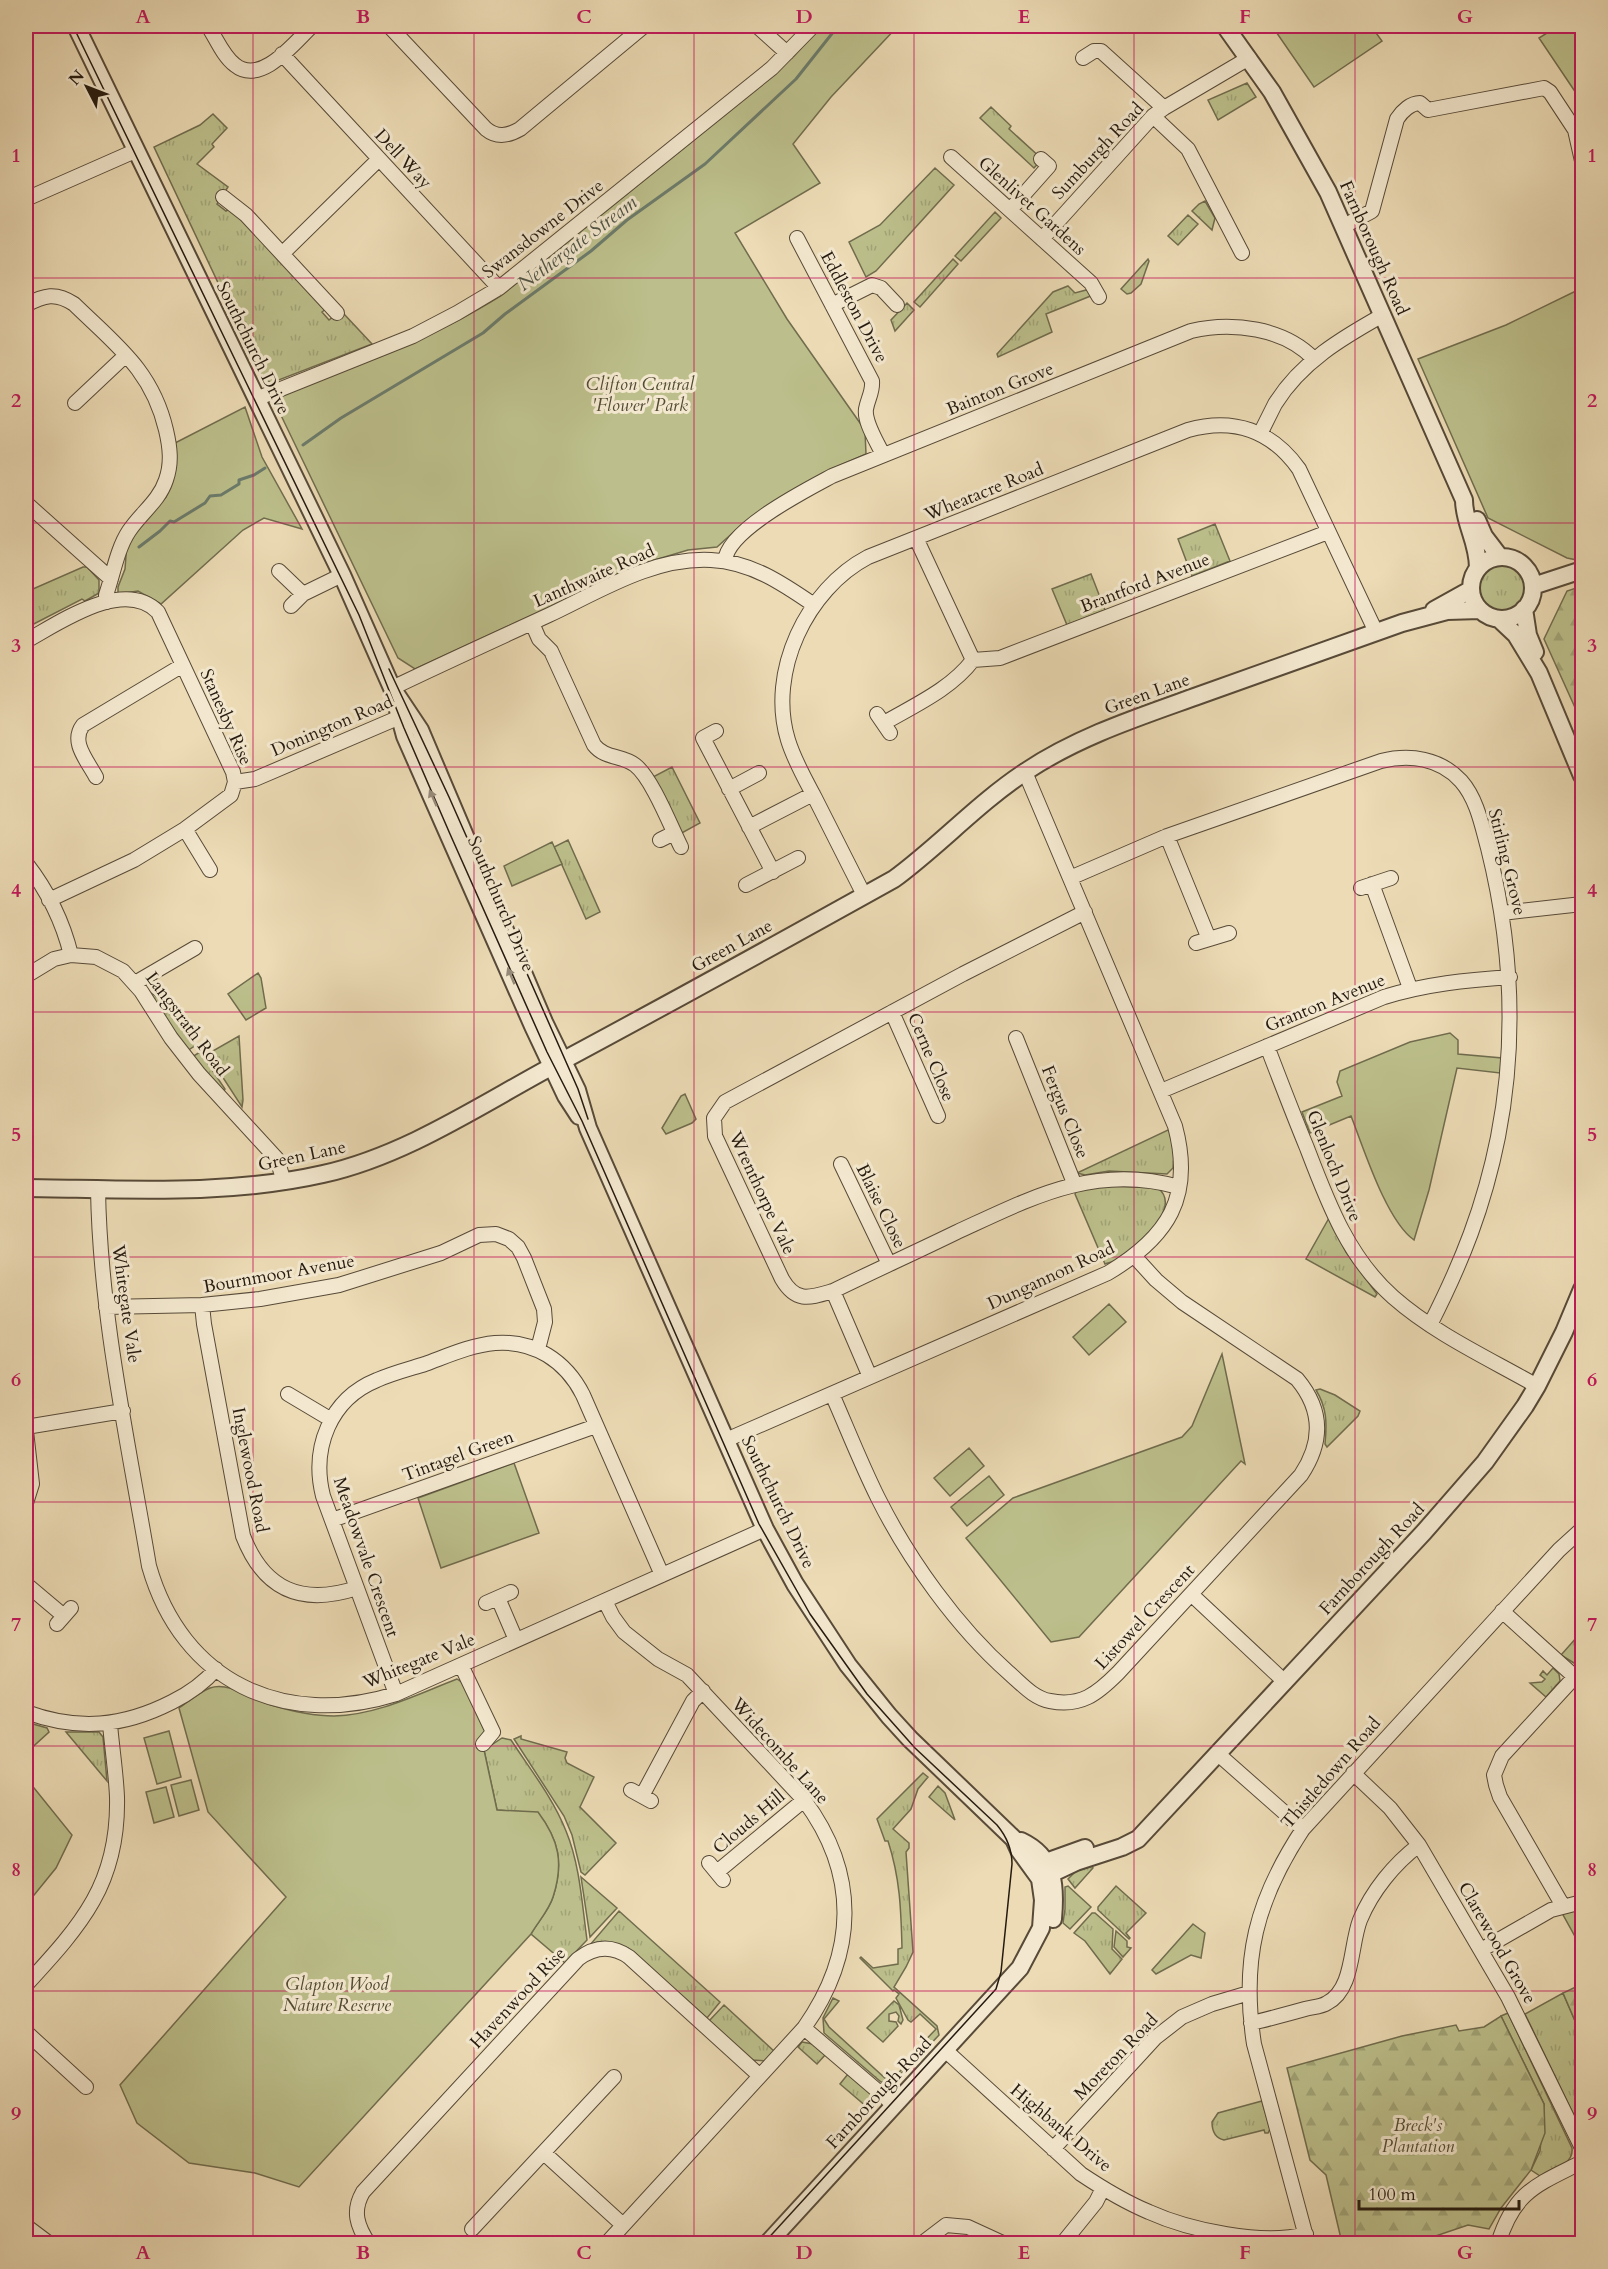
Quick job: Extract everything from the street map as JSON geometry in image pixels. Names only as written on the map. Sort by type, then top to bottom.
[{"type":"street","name":"Southchurch Drive","points":[[76,26],[342,575],[557,1064],[571,1105],[588,1128],[765,1529],[817,1620],[876,1701],[915,1744],[1014,1839],[1026,1858],[1044,1872]]},
{"type":"street","points":[[208,26],[230,60],[246,71],[266,68],[312,26]]},
{"type":"street","points":[[389,26],[486,129],[500,136],[520,129],[644,26]]},
{"type":"street","points":[[757,26],[787,53]]},
{"type":"street","name":"Swansdowne Drive","points":[[256,399],[413,336],[499,288],[728,103],[787,53],[813,26]]},
{"type":"street","name":"Farnborough Road","points":[[1225,26],[1272,92],[1328,192],[1464,500],[1471,507],[1484,536],[1500,557]]},
{"type":"street","points":[[1083,58],[1094,51],[1101,51],[1158,112],[1188,149],[1224,230],[1242,253]]},
{"type":"street","name":"Dell Way","points":[[282,54],[499,288]]},
{"type":"street","name":"Sumburgh Road","points":[[1042,239],[1158,112],[1249,58]]},
{"type":"street","points":[[1344,226],[1372,212],[1397,119],[1405,109],[1417,103],[1428,110],[1544,88],[1550,92],[1575,130],[1582,161]]},
{"type":"street","points":[[26,199],[135,151]]},
{"type":"street","points":[[283,253],[379,159]]},
{"type":"street","points":[[1010,210],[1049,166],[1041,159]]},
{"type":"street","name":"Glenlivet Gardens","points":[[952,164],[1042,239],[1078,281],[1091,283],[1099,297]]},
{"type":"street","points":[[223,198],[246,214],[283,253],[332,313]]},
{"type":"street","name":"Eddleston Drive","points":[[796,243],[872,381],[873,390],[866,408],[866,416],[883,456]]},
{"type":"street","points":[[832,305],[872,285],[881,288],[897,305]]},
{"type":"street","points":[[26,305],[53,294],[74,304],[138,367],[154,391],[163,418],[170,446],[170,462],[166,479],[159,495],[129,531],[111,579],[106,596],[108,602]]},
{"type":"street","points":[[1260,434],[1281,396],[1314,359],[1343,338],[1383,315]]},
{"type":"street","name":"Bainton Grove","points":[[725,561],[727,550],[735,541],[785,502],[832,476],[1177,337],[1202,329],[1228,327],[1266,332],[1294,343],[1314,359]]},
{"type":"street","points":[[85,399],[126,355]]},
{"type":"street","name":"Wheatacre Road","points":[[864,895],[787,739],[783,698],[794,644],[814,605],[836,580],[860,561],[1188,430],[1206,426],[1245,428],[1260,434],[1278,446],[1293,461],[1376,632]]},
{"type":"street","name":"Farnborough Road","points":[[1464,500],[1464,511],[1475,540],[1478,568]]},
{"type":"street","points":[[26,503],[111,579]]},
{"type":"street","name":"Brantford Avenue","points":[[973,660],[1000,658],[1328,532]]},
{"type":"street","points":[[884,724],[949,684],[965,671],[973,660],[916,538]]},
{"type":"street","points":[[1500,557],[1518,562],[1526,568],[1533,586],[1532,594],[1524,609],[1513,617],[1499,619],[1480,610],[1473,601],[1470,590],[1472,578],[1478,568],[1488,560],[1500,557]]},
{"type":"street","name":"Lanthwaite Road","points":[[392,688],[660,565],[683,561],[725,561],[759,571],[789,587],[814,605]]},
{"type":"street","points":[[1526,568],[1579,571]]},
{"type":"street","points":[[279,571],[303,594]]},
{"type":"street","points":[[1533,586],[1579,571]]},
{"type":"street","points":[[291,606],[303,594],[342,575]]},
{"type":"street","name":"Green Lane","points":[[1420,617],[1470,590]]},
{"type":"street","name":"Stanesby Rise","points":[[26,641],[89,608],[108,602],[129,598],[152,605],[158,612],[183,665],[235,782],[231,795],[185,829],[134,860],[49,900]]},
{"type":"street","points":[[1524,609],[1528,635],[1539,662],[1539,673]]},
{"type":"street","name":"Green Lane","points":[[26,1188],[234,1188],[325,1174],[375,1158],[440,1127],[894,879],[919,860],[978,807],[1025,772],[1096,733],[1420,617],[1447,611],[1480,610]]},
{"type":"street","points":[[1499,619],[1516,635],[1539,673],[1582,776]]},
{"type":"street","points":[[532,623],[539,639],[551,651],[594,745],[603,754],[627,760],[643,772],[681,847]]},
{"type":"street","points":[[96,777],[78,744],[78,731],[83,724],[183,665]]},
{"type":"street","name":"Donington Road","points":[[235,782],[255,779],[404,715]]},
{"type":"street","points":[[716,731],[703,738],[773,872]]},
{"type":"street","name":"Stirling Grove","points":[[1070,878],[1167,836],[1381,761],[1403,758],[1426,760],[1454,775],[1473,800],[1493,868],[1502,913],[1510,978],[1509,1066],[1504,1106],[1489,1181],[1459,1267],[1430,1325]]},
{"type":"street","name":"Dungannon Road","points":[[726,1440],[1108,1273],[1135,1257],[1162,1229],[1174,1204],[1182,1169],[1181,1148],[1161,1091],[1025,772]]},
{"type":"street","points":[[729,789],[759,773]]},
{"type":"street","points":[[749,826],[813,794]]},
{"type":"street","points":[[185,829],[212,872]]},
{"type":"street","points":[[660,840],[674,833]]},
{"type":"street","points":[[1167,836],[1203,941],[1229,933]]},
{"type":"street","points":[[747,885],[798,858]]},
{"type":"street","points":[[26,863],[49,900],[66,936],[71,955]]},
{"type":"street","points":[[1390,878],[1366,886],[1410,988]]},
{"type":"street","points":[[1502,913],[1582,904]]},
{"type":"street","name":"Wrenthorpe Vale","points":[[1085,912],[1033,937],[725,1102],[714,1118],[715,1136],[787,1287],[800,1297],[807,1298],[833,1291],[1013,1206],[1074,1183],[1097,1179],[1125,1179],[1147,1180],[1179,1187]]},
{"type":"street","points":[[135,983],[198,947]]},
{"type":"street","name":"Langstrath Road","points":[[26,976],[54,959],[71,955],[96,957],[123,971],[135,983],[198,1074],[277,1159],[284,1182]]},
{"type":"street","name":"Granton Avenue","points":[[1161,1091],[1366,1004],[1410,988],[1454,981],[1510,978]]},
{"type":"street","name":"Cerne Close","points":[[892,1012],[938,1116]]},
{"type":"street","name":"Fergus Close","points":[[1016,1038],[1029,1052],[1074,1183]]},
{"type":"street","name":"Glenloch Drive","points":[[1267,1046],[1329,1207],[1342,1234],[1360,1261],[1392,1296],[1430,1325],[1537,1386]]},
{"type":"street","name":"Blaise Close","points":[[841,1164],[889,1264]]},
{"type":"street","name":"Whitegate Vale","points":[[98,1189],[98,1234],[106,1307],[149,1566],[154,1583],[160,1599],[181,1635],[216,1669],[254,1691],[271,1698],[306,1706],[358,1704],[396,1694],[765,1529]]},
{"type":"street","name":"Bournmoor Avenue","points":[[106,1307],[202,1305],[260,1299],[339,1285],[441,1253],[479,1235],[496,1234],[509,1239],[518,1247],[544,1309],[545,1322],[538,1349]]},
{"type":"street","name":"Listowel Crescent","points":[[832,1394],[878,1498],[917,1563],[968,1631],[997,1662],[1042,1699],[1070,1701],[1097,1694],[1301,1475],[1314,1453],[1318,1432],[1316,1412],[1305,1388],[1288,1371],[1182,1302],[1156,1280],[1135,1257]]},
{"type":"street","name":"Farnborough Road","points":[[767,2244],[1020,1968],[1041,1928],[1044,1907],[1044,1872],[1150,1826],[1458,1493],[1496,1448],[1537,1386],[1579,1307],[1582,1289]]},
{"type":"street","points":[[833,1291],[870,1377]]},
{"type":"street","name":"Inglewood Road","points":[[202,1305],[243,1536],[248,1549],[267,1576],[278,1585],[293,1592],[314,1596],[335,1595],[357,1588]]},
{"type":"street","name":"Meadowvale Crescent","points":[[396,1694],[319,1480],[318,1460],[322,1439],[330,1419],[341,1403],[376,1380],[485,1345],[515,1344],[538,1349],[558,1362],[574,1378],[662,1575]]},
{"type":"street","points":[[288,1394],[330,1419]]},
{"type":"street","points":[[26,1503],[32,1484],[26,1429],[123,1411]]},
{"type":"street","name":"Tintagel Green","points":[[332,1520],[596,1426]]},
{"type":"street","name":"Thistledown Road","points":[[1307,2239],[1254,2044],[1251,2023],[1249,1994],[1252,1950],[1262,1908],[1272,1882],[1303,1830],[1353,1773],[1559,1550],[1582,1529]]},
{"type":"street","points":[[26,1584],[64,1616]]},
{"type":"street","points":[[1191,1594],[1285,1682]]},
{"type":"street","points":[[498,1598],[516,1640]]},
{"type":"street","name":"Widecombe Lane","points":[[604,1601],[613,1617],[636,1643],[687,1675],[804,1800],[816,1816],[833,1850],[842,1880],[844,1916],[842,1944],[836,1967],[817,2010],[804,2028],[606,2244]]},
{"type":"street","points":[[1502,1611],[1579,1673],[1502,1756],[1494,1775],[1500,1797],[1563,1906]]},
{"type":"street","points":[[461,1665],[493,1732],[483,1744]]},
{"type":"street","points":[[26,1712],[52,1720],[110,1724],[156,1710],[203,1682],[216,1669]]},
{"type":"street","points":[[642,1795],[693,1701],[703,1691]]},
{"type":"street","points":[[26,1985],[81,1922],[96,1899],[107,1872],[117,1814],[110,1724]]},
{"type":"street","points":[[1218,1754],[1303,1830]]},
{"type":"street","name":"Clarewood Grove","points":[[1353,1773],[1390,1808],[1419,1845],[1525,2029],[1582,2148]]},
{"type":"street","name":"Clouds Hill","points":[[716,1872],[804,1800]]},
{"type":"street","name":"Southchurch Drive","points":[[1014,1839],[1025,1843],[1044,1872]]},
{"type":"street","points":[[1251,2023],[1328,2003],[1340,1992],[1347,1980],[1357,1928],[1370,1901],[1396,1865],[1419,1845]]},
{"type":"street","points":[[1481,1950],[1551,1910],[1582,1902]]},
{"type":"street","name":"Havenwood Rise","points":[[369,2244],[357,2222],[358,2200],[363,2192],[578,1959],[593,1950],[612,1948],[629,1957],[760,2076]]},
{"type":"street","name":"Moreton Road","points":[[1053,2149],[1155,2038],[1182,2017],[1212,2004],[1249,1994]]},
{"type":"street","points":[[804,2028],[894,2105]]},
{"type":"street","points":[[26,2032],[79,2085]]},
{"type":"street","name":"Highbank Drive","points":[[945,2050],[1081,2174],[1103,2188],[1149,2212],[1223,2234],[1307,2239]]},
{"type":"street","points":[[472,2229],[614,2077]]},
{"type":"street","points":[[544,2153],[623,2225]]},
{"type":"street","points":[[1498,2244],[1511,2209],[1522,2196],[1537,2185],[1582,2162]]},
{"type":"street","points":[[1062,2244],[1096,2202],[1103,2188]]},
{"type":"street","points":[[921,2244],[946,2225],[968,2227],[1005,2244]]},
{"type":"street","points":[[26,2226],[49,2243]]},
{"type":"green space","name":"Clifton Central 'Flower' Park","points":[[821,26],[898,26],[831,97],[793,144],[820,183],[735,233],[787,319],[860,423],[865,432],[866,454],[827,471],[778,499],[717,547],[688,550],[648,562],[415,669],[398,658],[276,405],[278,395],[365,363],[421,339],[502,295],[764,83],[794,56]]},
{"type":"green space","points":[[1272,26],[1371,26],[1382,41],[1314,87]]},
{"type":"green space","points":[[1558,26],[1582,26],[1582,102],[1539,38]]},
{"type":"green space","points":[[1247,83],[1256,97],[1218,120],[1208,100]]},
{"type":"green space","points":[[991,107],[1011,126],[1009,129],[1042,159],[1034,168],[980,118]]},
{"type":"green space","points":[[213,114],[227,128],[212,144],[214,147],[197,164],[228,187],[217,204],[226,211],[231,208],[327,308],[322,312],[329,320],[334,316],[338,319],[344,314],[372,344],[271,383],[262,376],[154,147],[200,125]]},
{"type":"green space","points":[[935,168],[954,185],[876,271],[866,277],[849,242],[880,225]]},
{"type":"green space","points":[[1205,201],[1215,218],[1212,230],[1192,211]]},
{"type":"green space","points":[[995,212],[1001,218],[961,261],[955,256]]},
{"type":"green space","points":[[1188,215],[1198,224],[1178,245],[1168,236]]},
{"type":"green space","points":[[953,259],[958,264],[920,307],[914,302]]},
{"type":"green space","points":[[1148,259],[1141,284],[1127,294],[1121,289]]},
{"type":"green space","points":[[1068,286],[1075,293],[1090,289],[1093,295],[1046,314],[1052,332],[998,357],[997,354],[1053,292]]},
{"type":"green space","points":[[1582,288],[1582,561],[1567,558],[1488,518],[1418,359],[1506,325]]},
{"type":"green space","points":[[907,303],[914,310],[895,331],[891,320]]},
{"type":"green space","points":[[245,407],[262,457],[302,529],[264,518],[243,530],[161,604],[138,591],[118,594],[118,587],[125,569],[127,542],[166,497],[172,481],[175,443]]},
{"type":"green space","points":[[1215,524],[1230,561],[1192,576],[1178,539]]},
{"type":"green space","points":[[1496,564],[1506,564],[1518,571],[1525,583],[1525,593],[1518,605],[1506,612],[1496,612],[1481,601],[1477,593],[1477,583],[1488,568]]},
{"type":"green space","points":[[87,567],[99,580],[99,593],[85,601],[82,599],[26,628],[26,592]]},
{"type":"green space","points":[[1091,574],[1105,610],[1067,625],[1052,589]]},
{"type":"green space","points":[[1582,586],[1582,723],[1544,639],[1567,591]]},
{"type":"green space","points":[[672,767],[700,823],[680,834],[651,778]]},
{"type":"green space","points":[[568,840],[600,912],[586,919],[554,847]]},
{"type":"green space","points":[[552,842],[562,864],[512,886],[504,866]]},
{"type":"green space","points":[[258,973],[261,978],[266,1008],[246,1020],[228,994]]},
{"type":"green space","points":[[148,991],[166,1003],[196,1045],[187,1051]]},
{"type":"green space","points":[[1450,1033],[1458,1040],[1458,1054],[1502,1058],[1500,1073],[1457,1068],[1429,1190],[1414,1240],[1394,1217],[1385,1201],[1351,1116],[1310,1133],[1302,1112],[1342,1096],[1337,1082],[1340,1071],[1410,1042]]},
{"type":"green space","points":[[239,1036],[242,1107],[209,1056],[211,1052]]},
{"type":"green space","points":[[200,1052],[225,1089],[223,1093],[192,1057]]},
{"type":"green space","points":[[685,1094],[696,1119],[666,1134],[662,1128],[681,1096]]},
{"type":"green space","points":[[1170,1129],[1174,1156],[1173,1168],[1167,1174],[1109,1171],[1085,1175],[1077,1173]]},
{"type":"green space","points":[[1110,1186],[1158,1188],[1164,1196],[1165,1205],[1156,1226],[1139,1244],[1121,1258],[1105,1264],[1075,1194],[1077,1190]]},
{"type":"green space","points":[[1329,1218],[1346,1252],[1377,1294],[1375,1297],[1306,1259]]},
{"type":"green space","points":[[1109,1304],[1126,1322],[1089,1355],[1073,1337]]},
{"type":"green space","points":[[1222,1354],[1245,1464],[1241,1461],[1079,1637],[1051,1642],[966,1538],[1013,1498],[1182,1437],[1192,1426]]},
{"type":"green space","points":[[1320,1389],[1335,1395],[1360,1411],[1358,1416],[1327,1447],[1324,1409],[1316,1390]]},
{"type":"green space","points":[[969,1448],[984,1466],[950,1496],[934,1478]]},
{"type":"green space","points":[[514,1463],[539,1533],[441,1568],[418,1498]]},
{"type":"green space","points":[[989,1476],[1004,1495],[967,1526],[951,1507]]},
{"type":"green space","points":[[1576,1638],[1582,1644],[1582,1658],[1574,1663],[1561,1655]]},
{"type":"green space","points":[[1553,1668],[1559,1674],[1560,1681],[1546,1697],[1530,1683],[1542,1682],[1545,1679],[1540,1675],[1543,1671],[1547,1675]]},
{"type":"green space","name":"Glapton Wood Nature Reserve","points":[[457,1679],[463,1683],[485,1731],[484,1750],[497,1810],[538,1812],[551,1832],[559,1863],[556,1885],[549,1907],[531,1934],[299,2187],[255,2173],[189,2163],[137,2123],[120,2085],[286,1897],[208,1812],[179,1708],[210,1688],[225,1687],[264,1703],[294,1711],[326,1716],[350,1715],[397,1703]]},
{"type":"green space","points":[[26,1722],[47,1728],[49,1732],[26,1753]]},
{"type":"green space","points":[[169,1731],[181,1777],[157,1784],[144,1738]]},
{"type":"green space","points":[[66,1732],[99,1732],[103,1737],[107,1781]]},
{"type":"green space","points":[[521,1736],[521,1739],[567,1752],[565,1758],[567,1763],[594,1777],[580,1807],[616,1843],[585,1875],[581,1872],[572,1835],[564,1816],[514,1739]]},
{"type":"green space","points":[[502,1738],[511,1740],[548,1795],[571,1844],[580,1885],[587,1940],[565,1963],[531,1934],[553,1897],[558,1873],[558,1852],[551,1833],[538,1813],[497,1810],[484,1750]]},
{"type":"green space","points":[[923,1773],[928,1777],[918,1789],[911,1809],[893,1829],[909,1843],[906,1852],[913,1952],[894,1987],[937,2026],[939,2035],[923,2052],[919,2047],[936,2029],[920,2014],[911,2022],[908,2020],[896,1998],[899,1994],[893,1991],[860,1958],[873,1968],[898,1964],[898,1949],[902,1948],[897,1881],[888,1841],[885,1841],[877,1819]]},
{"type":"green space","points":[[26,1778],[72,1835],[56,1868],[26,1905]]},
{"type":"green space","points":[[191,1780],[199,1810],[179,1816],[171,1785]]},
{"type":"green space","points":[[938,1786],[945,1793],[955,1820],[929,1797]]},
{"type":"green space","points":[[166,1787],[174,1817],[154,1823],[146,1792]]},
{"type":"green space","points":[[1092,1866],[1093,1868],[1075,1888],[1068,1879],[1076,1871]]},
{"type":"green space","points":[[581,1877],[617,1908],[590,1937]]},
{"type":"green space","points":[[1068,1886],[1091,1907],[1070,1929],[1063,1923],[1065,1887]]},
{"type":"green space","points":[[1116,1886],[1146,1913],[1126,1933],[1129,1939],[1098,1910]]},
{"type":"green space","points":[[1582,1908],[1582,1949],[1562,1913]]},
{"type":"green space","points":[[619,1911],[720,2002],[707,2018],[628,1948],[615,1944],[589,1946]]},
{"type":"green space","points":[[1092,1913],[1095,1913],[1113,1929],[1112,1949],[1122,1959],[1110,1974],[1085,1941],[1074,1933]]},
{"type":"green space","points":[[1193,1924],[1205,1933],[1201,1958],[1191,1955],[1156,1974],[1152,1970]]},
{"type":"green space","points":[[1116,1931],[1127,1941],[1127,1947],[1131,1948],[1123,1957],[1114,1947]]},
{"type":"green space","points":[[1582,1984],[1582,2037],[1563,1993]]},
{"type":"green space","points":[[1563,1993],[1582,2037],[1582,2132],[1525,2014]]},
{"type":"green space","points":[[833,1998],[839,2001],[824,2019],[829,2027],[886,2079],[892,2080],[903,2068],[905,2069],[897,2078],[899,2080],[897,2082],[881,2082],[824,2033],[823,2018]]},
{"type":"green space","points":[[894,2001],[899,2005],[903,2020],[901,2024],[896,2012],[889,2014],[889,2021],[896,2022],[898,2026],[883,2042],[867,2028]]},
{"type":"green space","points":[[724,2005],[775,2052],[766,2061],[752,2060],[709,2021]]},
{"type":"green space","points":[[1508,2013],[1572,2148],[1570,2159],[1540,2176],[1531,2170],[1540,2151],[1544,2104],[1501,2016]]},
{"type":"green space","name":"Breck's Plantation","points":[[1501,2016],[1544,2104],[1545,2133],[1531,2170],[1501,2208],[1489,2229],[1468,2225],[1415,2243],[1342,2243],[1326,2175],[1310,2160],[1287,2068],[1402,2036],[1456,2025],[1459,2031],[1484,2027]]},
{"type":"green space","points":[[802,2042],[813,2044],[825,2055],[817,2064],[798,2047]]},
{"type":"green space","points":[[848,2074],[876,2098],[876,2103],[872,2108],[867,2107],[840,2084]]},
{"type":"green space","points":[[1262,2101],[1270,2129],[1268,2133],[1264,2130],[1224,2140],[1218,2138],[1212,2122],[1218,2113]]},
{"type":"waterway","name":"Nethergate Stream","points":[[303,445],[341,418],[483,333],[505,314],[591,251],[627,220],[705,164],[796,79],[838,26]]},
{"type":"waterway","name":"Nethergate Stream","points":[[139,547],[170,521],[174,522],[205,503],[210,496],[221,495],[239,484],[239,480],[265,468]]},
{"type":"tram line","points":[[73,26],[359,615],[404,728],[450,834],[547,1052],[582,1121],[759,1524],[810,1614],[867,1694],[915,1748],[997,1825],[1010,1848],[1012,1864],[1001,1972],[996,1989],[763,2244]]},
{"type":"tram line","points":[[389,669],[449,797],[578,1089],[588,1119]]}]
